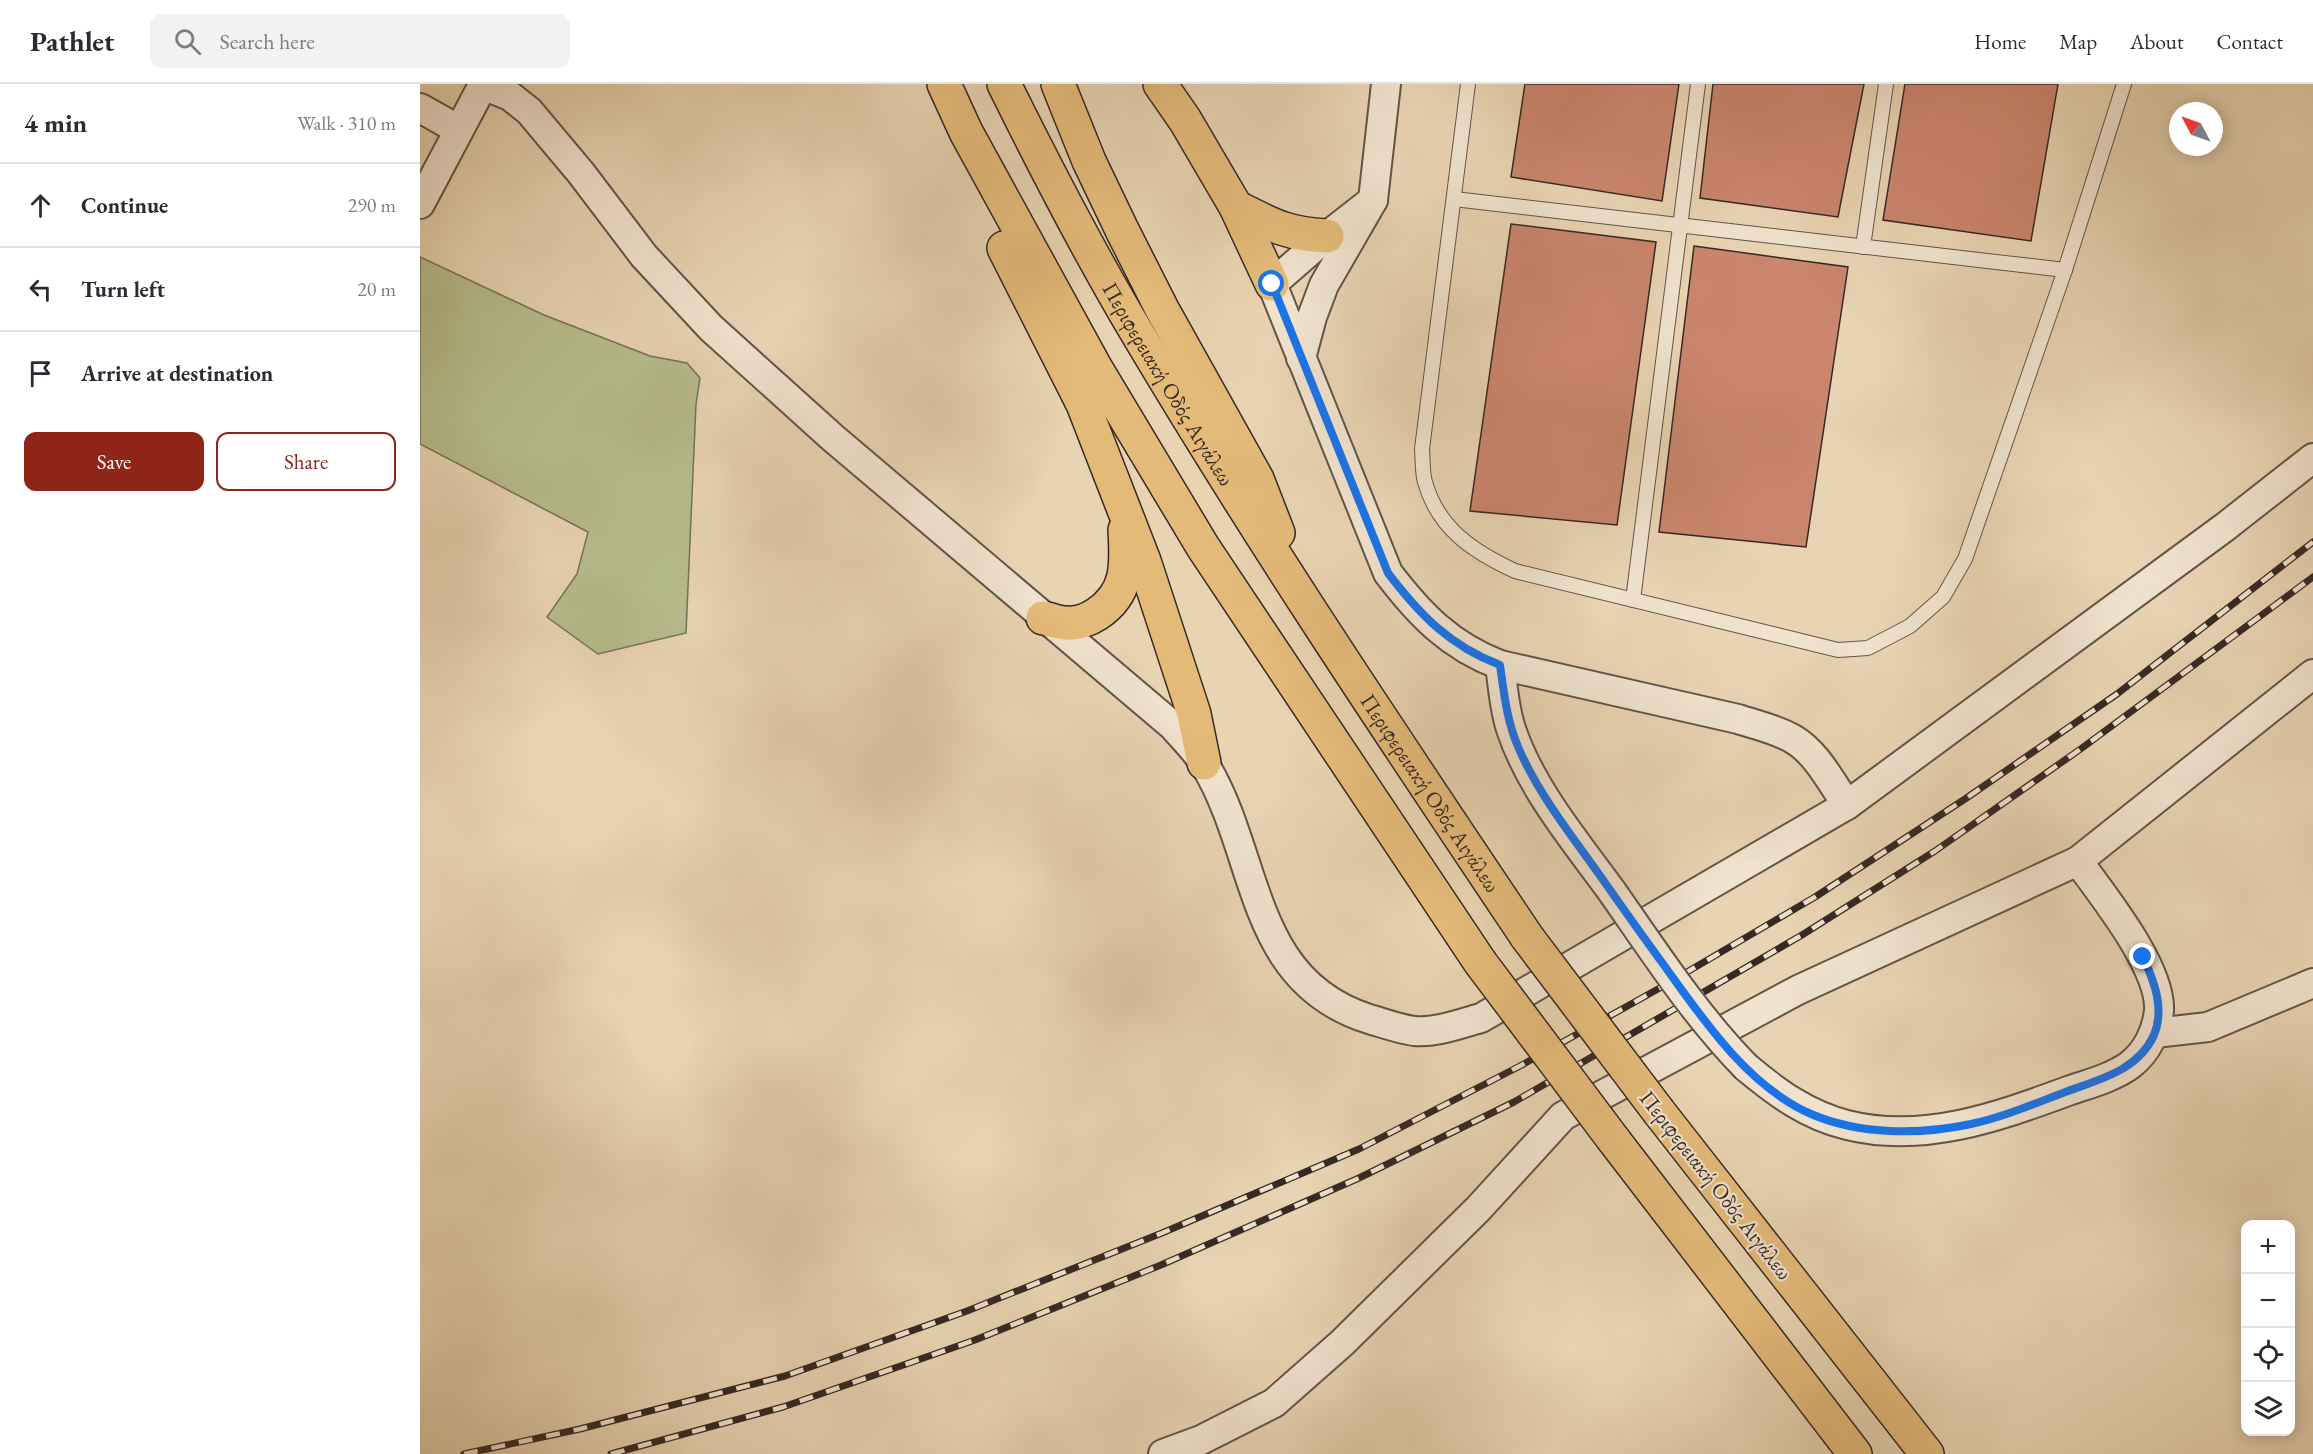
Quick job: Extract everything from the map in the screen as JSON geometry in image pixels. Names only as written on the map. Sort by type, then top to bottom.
[{"type":"highway","points":[[919,84],[1083,404],[1144,561],[1194,714],[1204,763]]},
{"type":"highway","points":[[944,84],[966,132],[1095,367],[1203,547],[1480,962],[1855,1454]]},
{"type":"highway","name":"Περιφερειακή Οδός Αιγάλεω","points":[[1004,84],[1060,195],[1141,340],[1306,608],[1527,937],[1659,1112],[1927,1454]]},
{"type":"highway","points":[[1058,84],[1089,161],[1127,240],[1162,309],[1257,479],[1306,608]]},
{"type":"highway","points":[[1160,84],[1185,120],[1236,207],[1272,284]]},
{"type":"highway","points":[[1236,207],[1281,230],[1327,236]]},
{"type":"highway","points":[[1043,618],[1066,623],[1089,619],[1108,606],[1122,587],[1126,564],[1125,531],[1119,499]]},
{"type":"street","points":[[1301,358],[1312,317],[1324,285],[1373,200],[1386,84]]},
{"type":"street","points":[[420,204],[483,85],[510,96],[529,111],[581,173],[644,256],[711,328],[833,438],[1173,726],[1204,763],[1231,823],[1268,926],[1280,951],[1301,979],[1330,1003],[1353,1014],[1414,1031],[1445,1029],[1481,1018],[1847,805],[2215,534],[2313,458]]},
{"type":"street","points":[[420,108],[459,130]]},
{"type":"street","points":[[1373,200],[1272,284],[1388,573],[1406,597],[1431,623],[1475,656],[1500,665],[1727,717],[1772,730],[1793,739],[1808,750],[1847,805]]},
{"type":"street","points":[[1500,665],[1504,701],[1519,749],[1551,806],[1721,1042],[1773,1090],[1811,1113],[1848,1125],[1887,1131],[1929,1130],[1972,1124],[2113,1074],[2131,1065],[2145,1050],[2155,1033],[2159,1009],[2155,984],[2130,937],[2078,861]]},
{"type":"street","points":[[1164,1454],[1201,1440],[1274,1403],[1342,1343],[1470,1217],[1563,1116],[1798,990],[2078,861],[2313,674]]},
{"type":"street","points":[[2155,1033],[2208,1027],[2313,983]]},
{"type":"lane","points":[[1468,84],[1422,449],[1425,481],[1433,500],[1456,535],[1485,557],[1515,571],[1838,650],[1868,648],[1910,626],[1943,597],[1965,560],[2065,270],[2124,84]]},
{"type":"lane","points":[[1633,600],[1698,84]]},
{"type":"lane","points":[[1863,247],[1886,84]]},
{"type":"lane","points":[[1455,199],[2065,270]]},
{"type":"green space","points":[[420,257],[544,315],[650,356],[687,363],[700,378],[696,404],[686,633],[598,654],[547,617],[577,574],[588,532],[420,444]]},
{"type":"building","points":[[1525,84],[1679,84],[1662,201],[1511,177]]},
{"type":"building","points":[[1713,84],[1864,84],[1838,217],[1700,198]]},
{"type":"building","points":[[1905,84],[2058,84],[2031,241],[1883,220]]},
{"type":"building","points":[[1511,224],[1656,242],[1617,525],[1470,511]]},
{"type":"building","points":[[1694,246],[1848,267],[1806,547],[1659,532]]},
{"type":"railway","points":[[464,1454],[580,1429],[785,1376],[967,1311],[1162,1233],[1359,1149],[1520,1066],[1815,897],[1965,799],[2117,694],[2313,542]]},
{"type":"railway","points":[[611,1454],[783,1407],[975,1340],[1161,1265],[1359,1178],[1514,1102],[1802,935],[1935,851],[2082,748],[2313,577]]},
{"type":"route","points":[[1272,284],[1388,573],[1406,597],[1431,623],[1475,656],[1500,665],[1510,727],[1533,777],[1551,806],[1699,1014],[1721,1042],[1773,1090],[1811,1113],[1848,1125],[1887,1131],[1929,1130],[1972,1124],[2016,1110],[2113,1074],[2131,1065],[2145,1050],[2155,1033],[2159,1009],[2155,984],[2143,957]]}]
